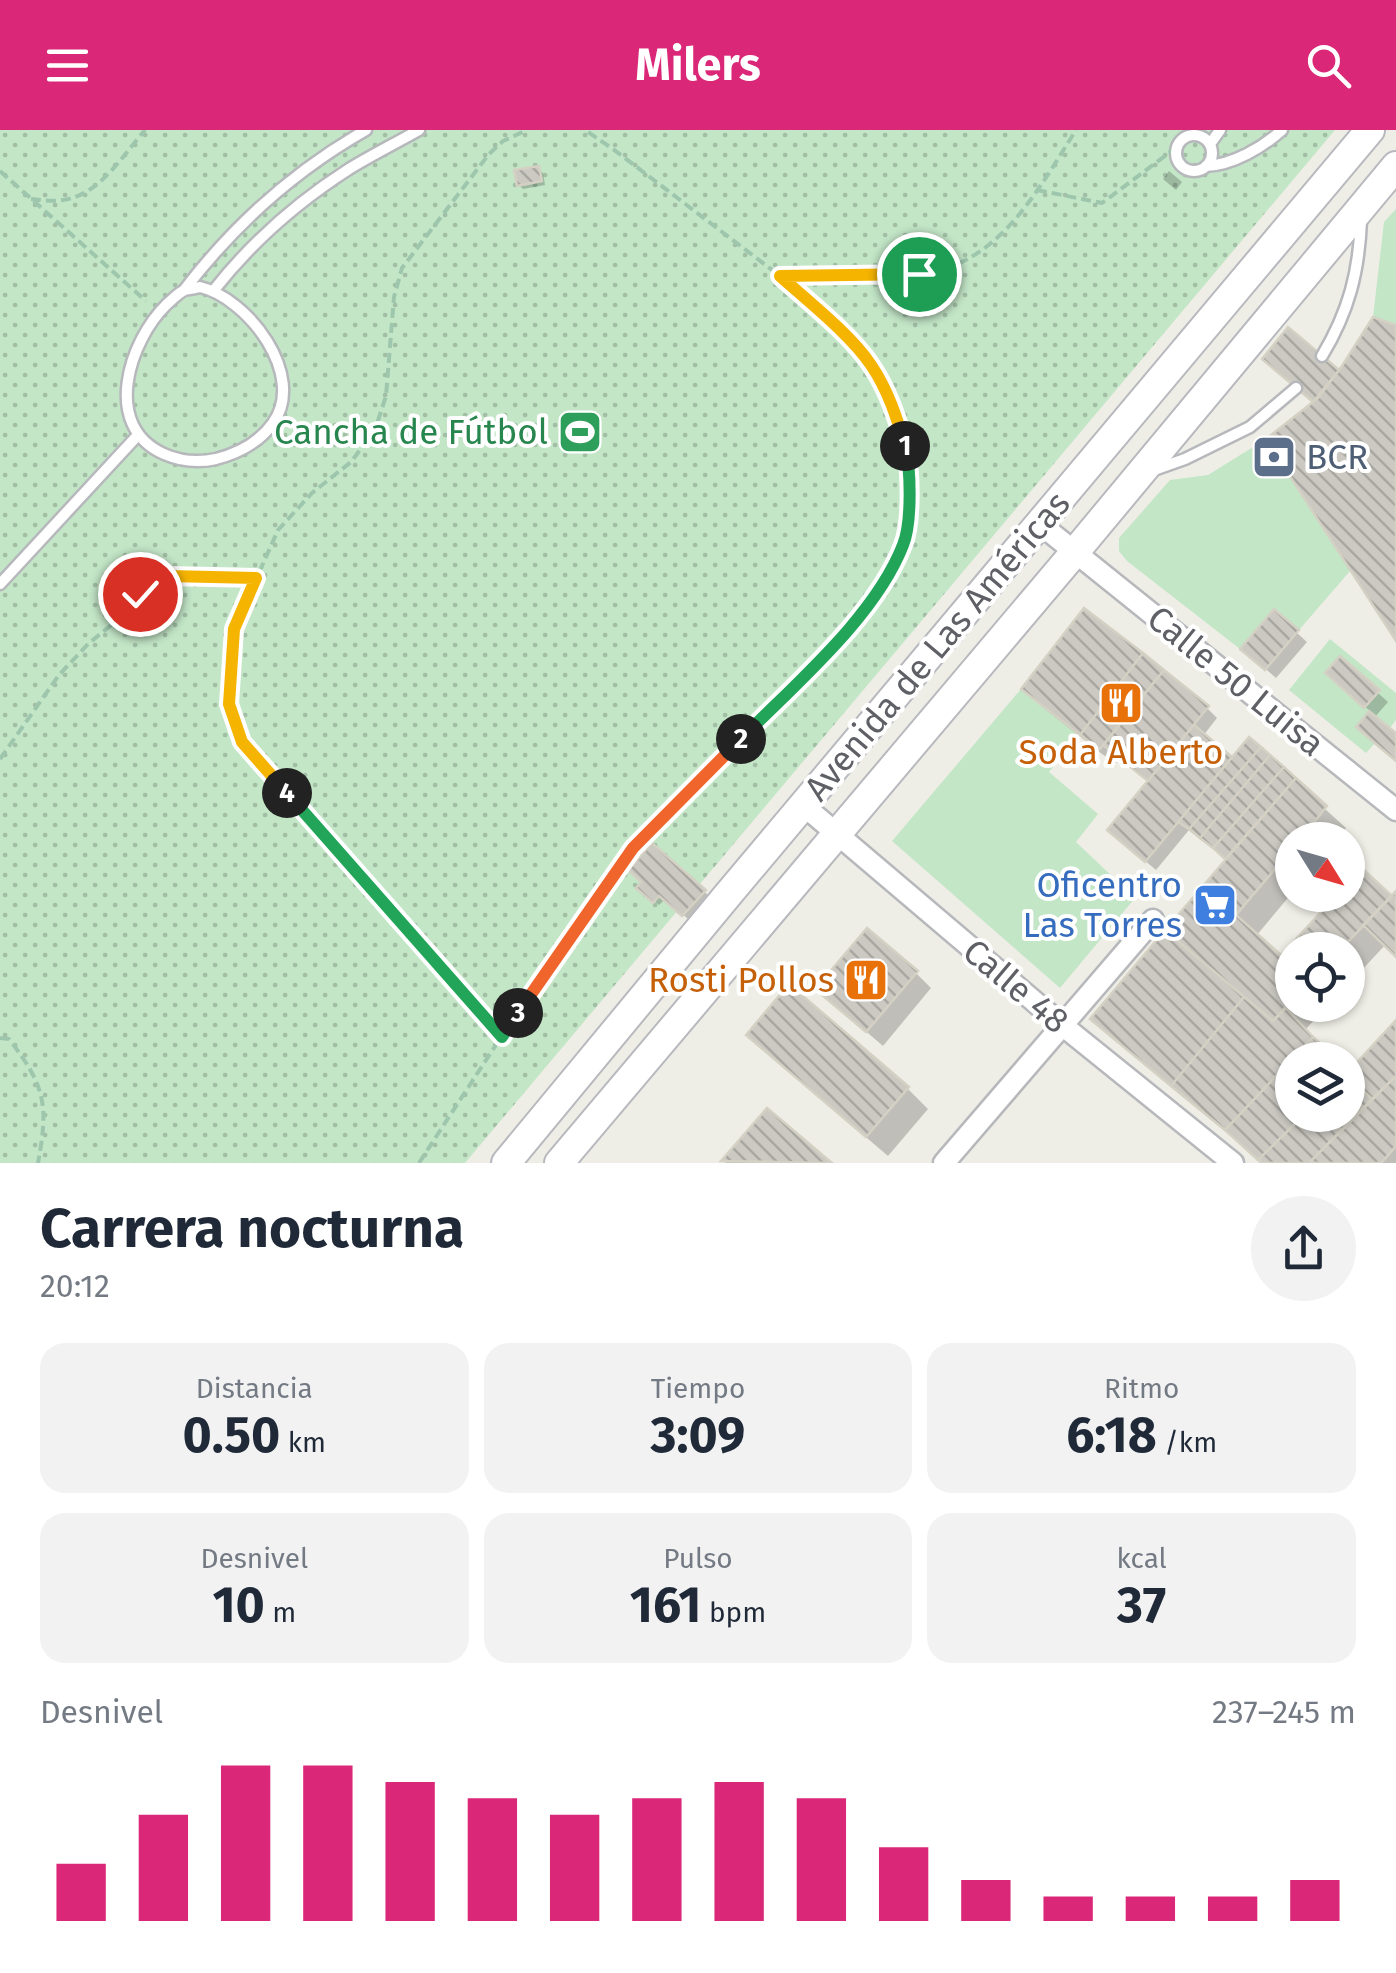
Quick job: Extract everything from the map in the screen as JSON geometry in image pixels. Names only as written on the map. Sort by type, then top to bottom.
[{"type":"main road","name":"Avenida de Las Américas","points":[[506,1163],[1370,130]]},
{"type":"main road","name":"Avenida de Las Américas","points":[[560,1163],[1396,166]]},
{"type":"street","name":"Calle 50 Luisa","points":[[1040,524],[1396,810]]},
{"type":"street","name":"Calle 48","points":[[803,805],[1062,1025],[1233,1163]]},
{"type":"street","points":[[944,1163],[1152,920]]},
{"type":"lane","points":[[185,290],[214,290],[250,320],[272,351],[284,388],[283,403],[264,434],[247,448],[207,461],[188,461],[152,448],[130,422],[128,376],[144,334],[158,313],[185,290],[208,258],[251,214],[297,174],[366,130]]},
{"type":"lane","points":[[214,290],[263,237],[312,195],[418,130]]},
{"type":"lane","points":[[1210,144],[1220,130]]},
{"type":"lane","points":[[1206,166],[1212,156],[1206,139],[1195,135],[1178,140],[1176,159],[1184,168],[1195,171],[1232,161],[1282,130]]},
{"type":"lane","points":[[338,146],[351,168]]},
{"type":"lane","points":[[1322,356],[1340,325],[1354,286],[1362,208]]},
{"type":"lane","points":[[1139,475],[1184,459],[1250,426],[1296,388]]},
{"type":"lane","points":[[0,584],[138,435]]},
{"type":"path","points":[[31,199],[61,201],[84,195],[145,130]]},
{"type":"path","points":[[502,1037],[242,742],[229,704],[234,629],[278,530],[312,493],[351,462],[375,430],[386,396],[394,297],[402,268],[489,154],[503,141],[527,130]]},
{"type":"path","points":[[419,1163],[633,848],[852,626],[884,584],[905,541],[909,461],[895,412],[870,362],[780,276],[584,130]]},
{"type":"path","points":[[780,276],[919,274],[971,257],[993,242],[1037,190],[1076,130]]},
{"type":"path","points":[[1037,190],[1102,204],[1178,140]]},
{"type":"path","points":[[0,172],[158,313]]},
{"type":"path","points":[[0,760],[58,676],[140,594],[168,576],[256,578]]},
{"type":"path","points":[[0,1038],[9,1039],[40,1086],[45,1112],[38,1163]]},
{"type":"green space","points":[[0,130],[1335,130],[465,1163],[0,1163]]},
{"type":"green space","points":[[1396,209],[1396,325],[1373,317],[1384,222]]},
{"type":"green space","points":[[1266,439],[1350,571],[1299,630],[1274,609],[1240,649],[1127,561],[1119,551],[1119,538],[1170,480],[1208,475]]},
{"type":"green space","points":[[1330,639],[1396,693],[1396,720],[1390,728],[1370,712],[1356,727],[1375,743],[1366,753],[1289,690]]},
{"type":"green space","points":[[1021,689],[1080,735],[1049,772],[1098,814],[1076,842],[1135,898],[1060,988],[892,841]]},
{"type":"building","points":[[539,166],[542,181],[517,186],[514,170]]},
{"type":"building","points":[[1373,317],[1396,325],[1396,641],[1266,439],[1318,398]]},
{"type":"building","points":[[1288,327],[1339,370],[1313,402],[1262,359]]},
{"type":"building","points":[[1084,608],[1143,653],[1080,735],[1021,689]]},
{"type":"building","points":[[1274,609],[1299,630],[1265,670],[1240,649]]},
{"type":"building","name":"Soda Alberto","points":[[1143,653],[1164,670],[1100,749],[1080,735]]},
{"type":"building","points":[[1340,656],[1380,690],[1364,708],[1325,673]]},
{"type":"building","points":[[1164,670],[1209,706],[1148,781],[1103,745]]},
{"type":"building","points":[[1369,711],[1396,733],[1396,761],[1356,727]]},
{"type":"building","points":[[1194,725],[1232,757],[1145,862],[1107,830]]},
{"type":"building","points":[[1249,737],[1261,747],[1189,829],[1178,822]]},
{"type":"building","points":[[1261,747],[1270,755],[1200,838],[1189,829]]},
{"type":"building","points":[[1270,755],[1284,767],[1213,848],[1200,838]]},
{"type":"building","points":[[1284,767],[1296,778],[1225,859],[1213,848]]},
{"type":"building","name":"Oficentro Las Torres","points":[[1296,778],[1327,806],[1314,822],[1275,822],[1275,869],[1236,915],[1275,950],[1273,1021],[1165,930]]},
{"type":"building","points":[[652,843],[706,890],[682,916],[659,896],[653,903],[636,888],[641,882],[628,870]]},
{"type":"building","name":"Oficentro Las Torres","points":[[1365,871],[1392,896],[1357,932],[1302,932],[1321,912],[1365,912]]},
{"type":"building","points":[[1396,891],[1396,957],[1363,925]]},
{"type":"building","name":"Rosti Pollos","points":[[867,928],[918,971],[866,1032],[815,989]]},
{"type":"building","points":[[1165,930],[1244,997],[1171,1086],[1090,1019]]},
{"type":"building","points":[[789,984],[909,1087],[866,1137],[746,1035]]},
{"type":"building","points":[[1244,997],[1273,1021],[1299,1022],[1313,1037],[1308,1042],[1275,1042],[1275,1077],[1225,1130],[1171,1086]]},
{"type":"building","points":[[1396,1020],[1396,1076],[1372,1099],[1365,1093],[1365,1054]]},
{"type":"building","points":[[1396,1076],[1396,1146],[1381,1163],[1309,1163],[1340,1132],[1365,1132],[1365,1107]]},
{"type":"building","points":[[1275,1077],[1275,1132],[1287,1132],[1258,1160],[1225,1130]]},
{"type":"building","points":[[767,1108],[832,1163],[721,1161]]},
{"type":"building","points":[[1287,1132],[1340,1132],[1309,1163],[1258,1160]]},
{"type":"place","name":"Cancha de Fútbol","points":[[580,432]]},
{"type":"place","name":"BCR","points":[[1274,457]]},
{"type":"place","name":"Soda Alberto","points":[[1121,703]]},
{"type":"place","name":"Oficentro Las Torres","points":[[1215,905]]},
{"type":"place","name":"Rosti Pollos","points":[[866,980]]},
{"type":"route","points":[[140,594],[168,576],[256,578],[234,629],[229,704],[242,742],[502,1037],[633,848],[852,626],[884,584],[905,541],[909,461],[884,386],[870,362],[780,276],[919,274]]}]
